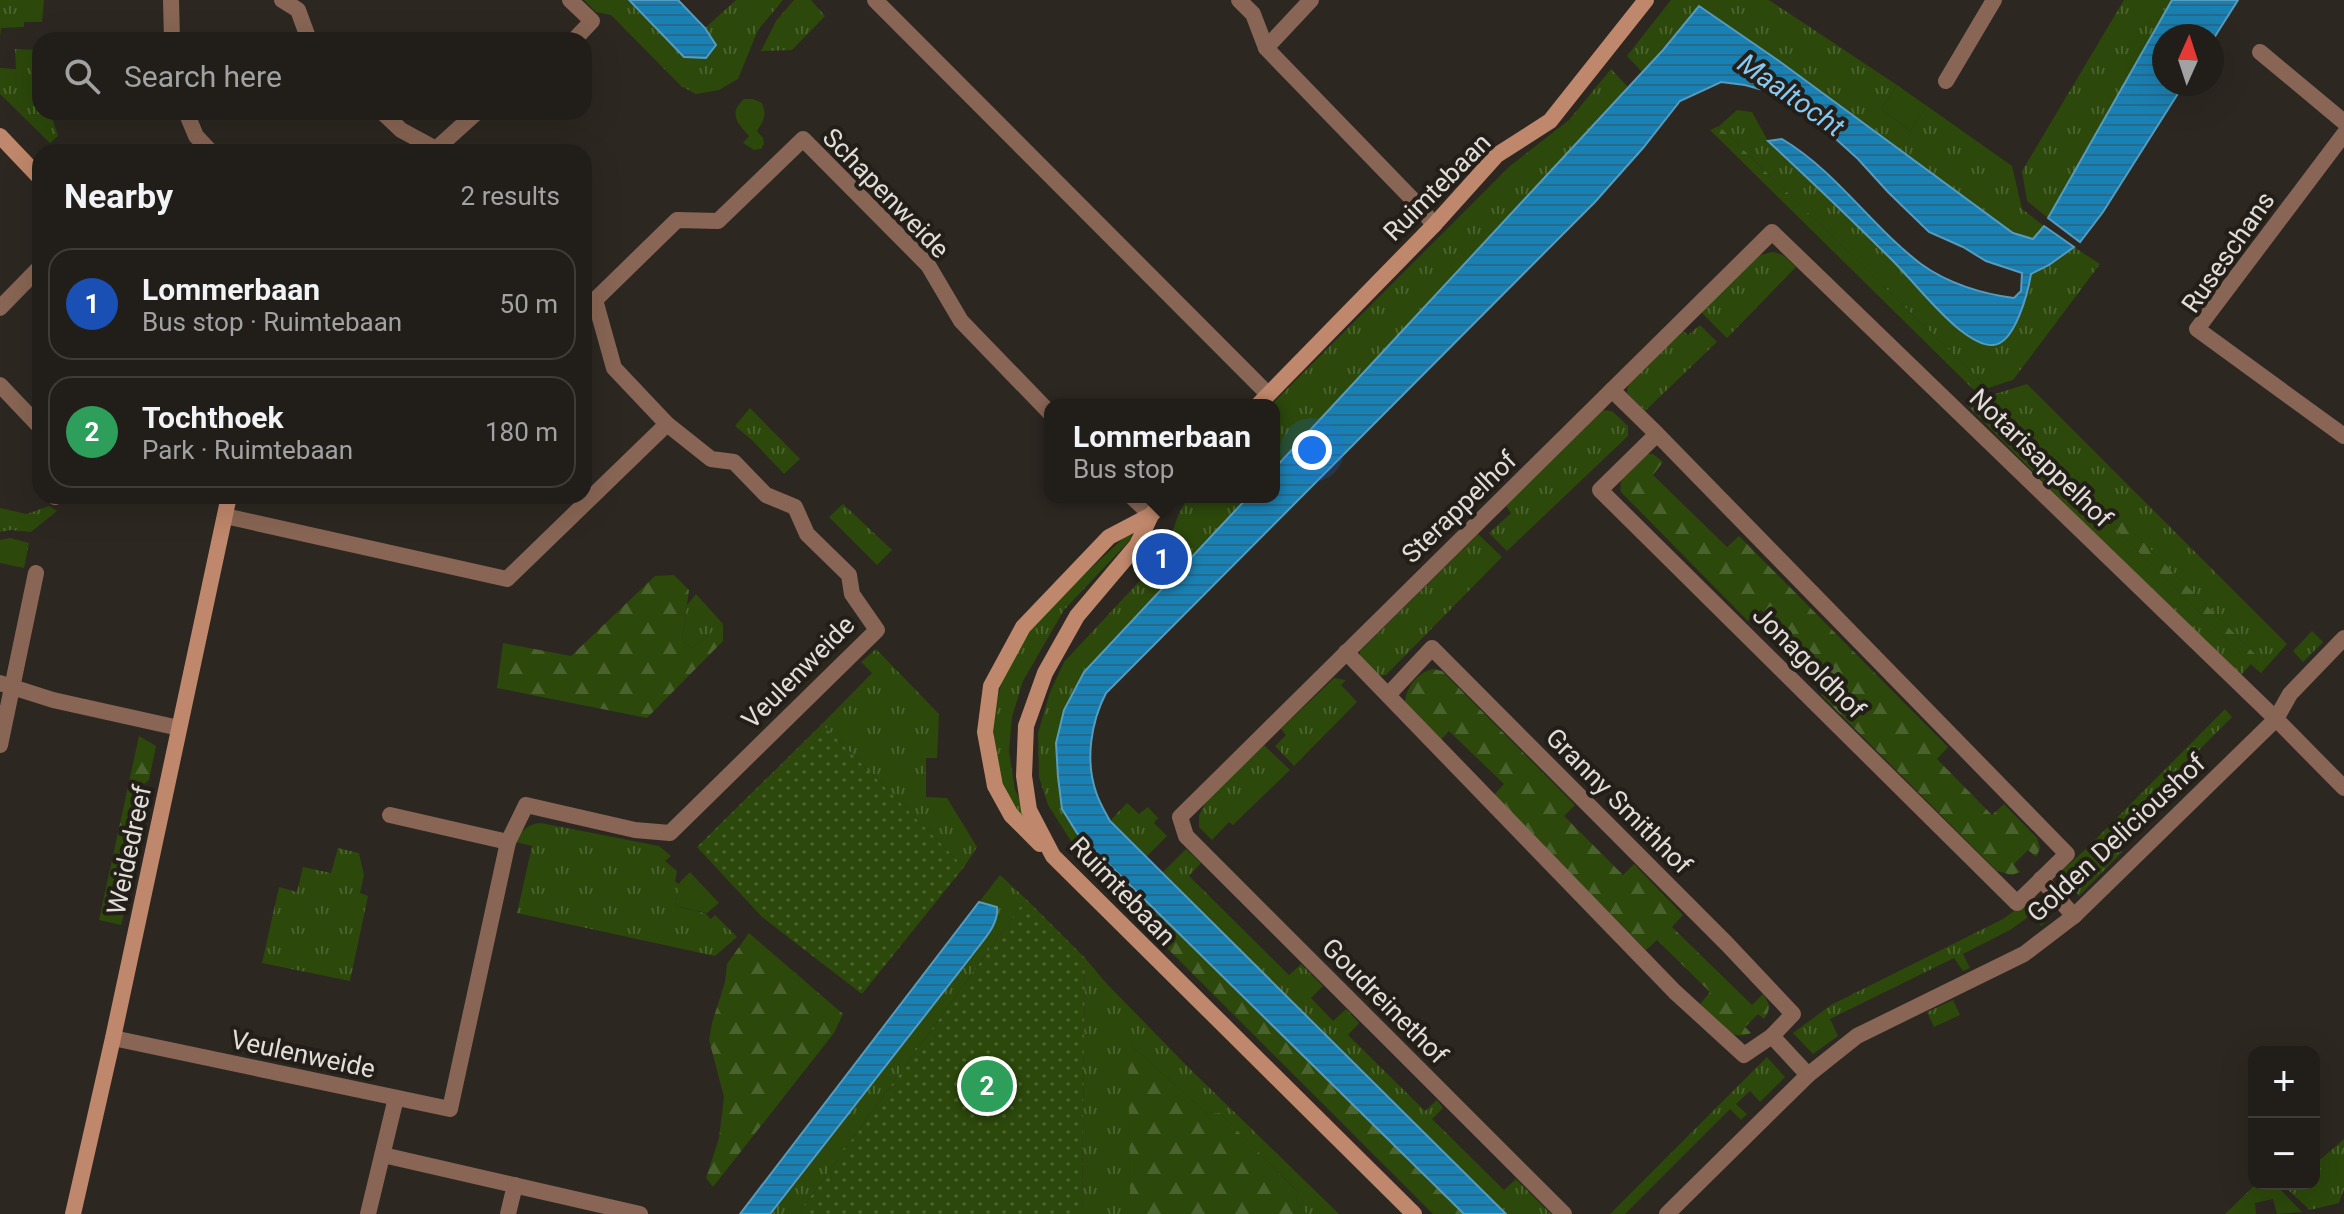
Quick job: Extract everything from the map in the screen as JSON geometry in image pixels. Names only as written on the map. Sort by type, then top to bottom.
[{"type":"street","points":[[171,0],[172,32]]},
{"type":"street","points":[[282,0],[303,5],[308,32]]},
{"type":"street","points":[[570,0],[592,21],[582,32]]},
{"type":"street","points":[[875,0],[1262,399]]},
{"type":"street","points":[[1239,0],[1253,14],[1266,48],[1434,225]]},
{"type":"street","points":[[1266,48],[1311,0]]},
{"type":"street","name":"Ruimtebaan","points":[[1264,399],[1434,225],[1497,155],[1550,121],[1646,0]]},
{"type":"street","points":[[1946,81],[1994,0]]},
{"type":"street","points":[[2260,52],[2344,122]]},
{"type":"street","points":[[189,120],[204,144]]},
{"type":"street","points":[[390,120],[424,144]]},
{"type":"street","points":[[443,144],[469,120]]},
{"type":"street","name":"Ruseschans","points":[[2344,134],[2197,329],[2344,436]]},
{"type":"street","points":[[0,136],[32,170]]},
{"type":"street","name":"Schapenweide","points":[[592,296],[677,220],[718,221],[803,139],[928,265],[961,321],[1044,407]]},
{"type":"street","name":"Sterappelhof","points":[[1180,817],[1772,232]]},
{"type":"street","name":"Notarisappelhof","points":[[1772,232],[2344,788]]},
{"type":"street","points":[[0,308],[32,275]]},
{"type":"street","points":[[592,307],[614,368],[667,424],[592,497]]},
{"type":"street","points":[[0,385],[32,419]]},
{"type":"street","name":"Jonagoldhof","points":[[1612,390],[1657,434],[2067,854],[2017,903],[1600,490],[1657,434]]},
{"type":"street","name":"Veulenweide","points":[[113,1038],[450,1109],[508,842],[526,805],[635,830],[670,833],[877,630],[852,594],[849,575],[807,534],[795,507],[766,495],[734,462],[711,459],[667,424]]},
{"type":"street","points":[[1053,856],[1011,815],[995,786],[985,732],[991,686],[1023,627],[1109,537],[1151,515],[1138,503]]},
{"type":"street","name":"Ruimtebaan","points":[[1162,503],[1151,515],[1137,545],[1077,616],[1045,673],[1026,726],[1024,776],[1029,810],[1053,856],[1414,1214]]},
{"type":"street","name":"Weidedreef","points":[[73,1214],[227,504]]},
{"type":"street","points":[[225,516],[507,579],[584,504]]},
{"type":"street","points":[[0,745],[6,684],[36,573]]},
{"type":"street","name":"Golden Delicioushof","points":[[1667,1214],[1808,1075],[1857,1036],[2024,954],[2074,916],[2276,719],[2290,694],[2344,638]]},
{"type":"street","name":"Granny Smithhof","points":[[1388,695],[1432,648],[1793,1014],[1772,1036]]},
{"type":"street","points":[[1346,652],[1675,992],[1744,1055],[1772,1036],[1808,1075]]},
{"type":"street","points":[[6,684],[53,700],[179,728]]},
{"type":"street","points":[[390,815],[508,842]]},
{"type":"street","name":"Goudreinethof","points":[[1180,817],[1186,836],[1564,1214]]},
{"type":"street","points":[[2041,879],[2074,916]]},
{"type":"street","points":[[368,1214],[396,1098]]},
{"type":"street","points":[[383,1155],[640,1214]]},
{"type":"street","points":[[508,1214],[515,1185]]},
{"type":"green space","points":[[0,0],[44,0],[42,22],[24,22],[24,27],[1,28],[0,37]]},
{"type":"green space","points":[[584,0],[627,0],[684,57],[716,45],[705,28],[736,0],[783,0],[758,30],[738,79],[719,90],[696,94],[681,86],[611,15],[596,12]]},
{"type":"green space","points":[[794,0],[811,0],[825,16],[792,50],[761,51],[776,21]]},
{"type":"green space","points":[[1671,0],[1769,0],[1897,85],[1881,109],[1910,131],[1927,106],[2012,166],[2022,209],[2044,226],[2033,239],[2013,233],[1699,6],[1642,72],[1627,56]]},
{"type":"green space","points":[[2124,0],[2172,0],[2158,24],[2152,24],[2152,35],[2048,218],[2027,201],[2022,171]]},
{"type":"green space","points":[[15,49],[32,50],[32,120],[53,120],[58,136],[50,143],[0,94],[0,68],[16,69]]},
{"type":"green space","points":[[1611,69],[1628,87],[1280,463],[1280,399],[1277,399],[1510,166],[1569,120]]},
{"type":"green space","points":[[1897,85],[1927,106],[1910,131],[1881,109]]},
{"type":"green space","points":[[744,99],[753,99],[764,107],[764,117],[757,131],[763,138],[761,149],[754,150],[743,143],[749,136],[735,113]]},
{"type":"green space","points":[[1737,110],[1752,112],[1768,141],[1959,329],[2012,331],[2028,291],[2031,274],[2074,247],[2100,264],[2013,380],[1988,388],[1719,126]]},
{"type":"green space","points":[[1719,126],[1988,388],[1975,391],[1710,130]]},
{"type":"green space","points":[[1773,252],[1783,255],[1796,267],[1727,338],[1701,312],[1760,255]]},
{"type":"green space","points":[[1700,325],[1717,342],[1645,411],[1627,393],[1628,384],[1682,330],[1688,335]]},
{"type":"green space","points":[[2027,384],[2287,644],[2261,673],[2255,668],[2258,657],[1995,394]]},
{"type":"green space","points":[[1995,394],[2258,657],[2255,668],[1985,399]]},
{"type":"green space","points":[[1985,399],[2251,664],[2238,678],[1967,405]]},
{"type":"green space","points":[[750,408],[800,459],[784,474],[735,426]]},
{"type":"green space","points":[[1603,410],[1612,411],[1628,426],[1628,436],[1507,551],[1489,533],[1511,513],[1506,506]]},
{"type":"green space","points":[[1643,454],[1653,454],[1663,462],[1653,475],[1727,547],[1739,536],[1948,747],[1937,759],[1992,815],[2004,804],[2037,838],[2040,848],[2036,857],[2028,850],[2014,864],[2020,872],[2012,875],[1997,871],[1821,695],[1833,683],[1761,610],[1748,621],[1621,492],[1623,476]]},
{"type":"green space","points":[[1242,503],[1084,672],[1064,710],[1062,809],[1077,833],[1125,881],[1116,888],[1071,841],[1048,805],[1039,777],[1038,733],[1050,692],[1064,662],[1148,572],[1153,577],[1163,566],[1158,561],[1183,505]]},
{"type":"green space","points":[[843,504],[892,550],[877,565],[829,517]]},
{"type":"green space","points":[[49,506],[57,511],[31,532],[0,532],[0,508],[27,514]]},
{"type":"green space","points":[[1132,533],[1131,539],[1064,610],[1023,681],[1012,717],[1009,751],[1015,790],[1032,826],[1029,828],[1007,797],[994,752],[995,712],[1005,673],[1030,628]]},
{"type":"green space","points":[[1478,534],[1502,557],[1386,675],[1376,676],[1360,661],[1360,651]]},
{"type":"green space","points":[[10,538],[29,543],[24,568],[0,563],[0,540]]},
{"type":"green space","points":[[674,575],[689,590],[682,641],[692,648],[723,624],[723,641],[647,718],[497,688],[503,643],[571,656],[655,576]]},
{"type":"green space","points":[[696,594],[723,624],[692,648],[682,641],[687,605]]},
{"type":"green space","points":[[2312,631],[2323,642],[2303,662],[2293,651]]},
{"type":"green space","points":[[876,649],[939,714],[937,758],[926,758],[926,797],[947,798],[977,847],[964,867],[822,724],[872,673],[861,662]]},
{"type":"green space","points":[[1433,669],[1442,671],[1575,805],[1564,816],[1623,875],[1634,864],[1683,915],[1672,927],[1752,1005],[1763,994],[1769,1009],[1764,1019],[1758,1014],[1745,1027],[1751,1033],[1735,1035],[1716,1022],[1700,1004],[1710,992],[1657,940],[1646,950],[1494,795],[1504,784],[1449,731],[1440,741],[1405,707],[1412,683],[1421,674]]},
{"type":"green space","points":[[1334,678],[1346,680],[1341,685],[1357,702],[1294,766],[1275,746],[1286,735],[1281,729]]},
{"type":"green space","points":[[2225,709],[2232,717],[2110,839],[2122,852],[2079,896],[2059,873]]},
{"type":"green space","points":[[822,724],[964,867],[862,994],[762,917],[697,847]]},
{"type":"green space","points":[[139,736],[156,746],[149,780],[139,788],[116,906],[124,913],[121,925],[99,920]]},
{"type":"green space","points":[[1264,745],[1290,770],[1233,825],[1229,822],[1212,840],[1199,827],[1199,816],[1205,803]]},
{"type":"green space","points":[[1127,803],[1139,814],[1148,807],[1158,818],[1154,823],[1167,836],[1147,856],[1110,821]]},
{"type":"green space","points":[[541,823],[659,846],[671,856],[665,861],[677,871],[675,882],[680,884],[675,906],[705,913],[711,919],[715,915],[737,937],[715,956],[517,913],[532,846],[516,842],[526,828]]},
{"type":"green space","points":[[338,848],[359,853],[364,875],[360,893],[368,896],[350,981],[262,963],[279,887],[297,892],[303,867],[331,873]]},
{"type":"green space","points":[[1186,849],[1201,863],[1189,876],[1289,975],[1301,964],[1323,986],[1311,998],[1333,1021],[1346,1009],[1359,1023],[1348,1035],[1425,1111],[1437,1100],[1443,1108],[1432,1119],[1504,1190],[1516,1179],[1551,1214],[1506,1214],[1163,872]]},
{"type":"green space","points":[[690,872],[719,903],[707,913],[675,906],[680,882]]},
{"type":"green space","points":[[1000,875],[1026,899],[798,1214],[771,1214],[992,927],[997,919],[997,907],[979,902]]},
{"type":"green space","points":[[1139,894],[1463,1214],[1433,1214],[1126,907]]},
{"type":"green space","points":[[2035,896],[2051,917],[2041,926],[2031,915],[2010,930],[1963,954],[1970,968],[1963,971],[1954,958],[1830,1019],[1838,1036],[1813,1054],[1793,1033],[1831,1005],[2003,919]]},
{"type":"green space","points":[[1026,899],[1085,958],[1082,1214],[798,1214]]},
{"type":"green space","points":[[749,933],[843,1014],[834,1033],[713,1187],[706,1178],[719,1138],[724,1097],[709,1040],[727,964]]},
{"type":"green space","points":[[1085,958],[1191,1070],[1339,1214],[1307,1214],[1296,1202],[1298,1192],[1220,1113],[1208,1114],[1129,1044],[1130,1194],[1123,1199],[1123,1214],[1082,1214]]},
{"type":"green space","points":[[1953,1000],[1960,1015],[1934,1027],[1927,1012]]},
{"type":"green space","points":[[1128,1043],[1208,1114],[1220,1113],[1298,1192],[1296,1202],[1307,1214],[1123,1214],[1123,1198],[1130,1194]]},
{"type":"green space","points":[[1767,1057],[1785,1077],[1760,1102],[1750,1091],[1736,1104],[1747,1114],[1741,1120],[1730,1109],[1625,1214],[1610,1214]]},
{"type":"green space","points":[[2344,1139],[2344,1189],[2339,1203],[2310,1210],[2288,1190],[2320,1190],[2320,1160]]},
{"type":"green space","points":[[2250,1190],[2281,1190],[2302,1212],[2277,1214],[2273,1199],[2255,1203],[2256,1214],[2225,1214]]},
{"type":"water","points":[[629,0],[678,0],[705,28],[716,45],[706,58],[684,57]]},
{"type":"water","points":[[2172,0],[2238,0],[2223,24],[2158,24]]},
{"type":"water","name":"Maaltocht","points":[[1699,6],[2013,233],[2033,239],[2044,226],[2074,247],[2031,274],[2014,327],[2001,342],[1989,345],[1960,330],[1942,314],[1877,245],[1768,141],[1782,139],[1801,152],[1903,249],[1942,277],[1990,294],[2014,298],[2021,291],[2022,273],[1986,261],[1929,232],[1858,159],[1804,110],[1770,92],[1721,82],[1680,101],[1595,202],[1106,693],[1093,729],[1090,754],[1093,780],[1110,821],[1506,1214],[1464,1214],[1077,833],[1062,809],[1056,743],[1064,710],[1084,672],[1242,503],[1280,503],[1280,463],[1663,50]]},
{"type":"water","points":[[2152,35],[2152,96],[2176,96],[2103,212],[2080,242],[2048,218]]},
{"type":"water","points":[[979,902],[997,907],[996,920],[986,938],[770,1214],[740,1214]]},
{"type":"place","name":"Lommerbaan","points":[[1162,559]]},
{"type":"place","name":"Tochthoek","points":[[987,1086]]}]
